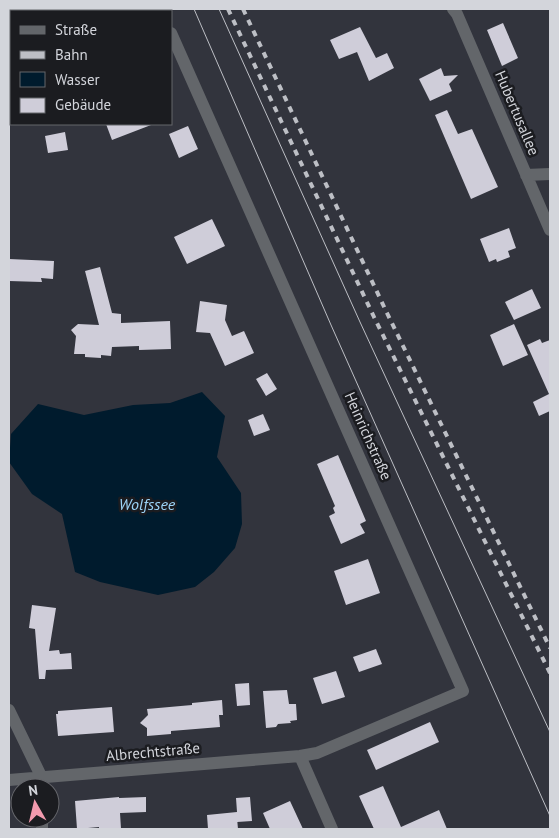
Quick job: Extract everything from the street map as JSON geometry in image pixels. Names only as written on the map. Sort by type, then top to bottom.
[{"type":"street","name":"Hubertusallee","points":[[452,9],[457,14],[550,230]]},
{"type":"street","name":"Heinrichstraße","points":[[172,35],[464,691],[316,753],[300,756]]},
{"type":"street","points":[[526,175],[550,174]]},
{"type":"street","points":[[9,710],[40,778]]},
{"type":"street","points":[[300,756],[332,829]]},
{"type":"street","name":"Albrechtstraße","points":[[60,781],[300,756]]},
{"type":"water","name":"Wolfssee","points":[[202,392],[225,416],[217,457],[241,493],[242,524],[235,548],[214,572],[195,587],[158,595],[100,582],[75,572],[62,514],[32,494],[9,462],[11,434],[38,404],[84,415],[133,405],[170,403]]},
{"type":"building","points":[[503,23],[518,58],[502,66],[487,30]]},
{"type":"building","points":[[360,27],[376,58],[387,53],[394,68],[369,81],[357,52],[339,59],[330,40]]},
{"type":"building","points":[[441,68],[444,76],[458,75],[449,84],[452,91],[430,101],[419,79]]},
{"type":"building","points":[[447,110],[458,134],[472,129],[498,187],[471,199],[435,115]]},
{"type":"building","points":[[106,125],[151,125],[112,140]]},
{"type":"building","points":[[188,126],[198,149],[179,158],[169,134]]},
{"type":"building","points":[[65,132],[68,150],[48,153],[45,136]]},
{"type":"building","points":[[212,219],[225,246],[187,264],[174,237]]},
{"type":"building","points":[[509,228],[516,248],[508,251],[510,257],[497,262],[496,259],[489,262],[480,239]]},
{"type":"building","points":[[9,259],[54,261],[53,279],[41,278],[42,282],[9,281]]},
{"type":"building","points":[[100,267],[112,313],[121,314],[121,323],[170,321],[171,349],[139,350],[139,346],[112,347],[111,356],[101,355],[101,358],[85,357],[85,354],[74,354],[76,336],[71,330],[78,324],[99,325],[85,271]]},
{"type":"building","points":[[532,289],[541,308],[514,320],[505,302]]},
{"type":"building","points":[[200,301],[227,305],[225,320],[232,336],[244,331],[254,353],[225,366],[210,333],[196,332]]},
{"type":"building","points":[[514,324],[528,355],[503,366],[490,335]]},
{"type":"building","points":[[540,339],[542,343],[550,340],[550,411],[539,416],[533,402],[549,394],[527,345]]},
{"type":"building","points":[[267,373],[277,389],[266,396],[256,379]]},
{"type":"building","points":[[263,414],[270,430],[254,436],[248,420]]},
{"type":"building","points":[[338,455],[366,521],[360,524],[365,533],[341,544],[329,516],[335,513],[333,508],[335,506],[317,464]]},
{"type":"building","points":[[368,559],[380,593],[346,605],[334,571]]},
{"type":"building","points":[[32,605],[56,608],[49,651],[59,650],[60,654],[71,653],[72,669],[46,670],[45,679],[39,679],[35,629],[29,628]]},
{"type":"building","points":[[376,649],[382,664],[359,672],[353,657]]},
{"type":"building","points":[[336,671],[345,697],[322,704],[313,678]]},
{"type":"building","points":[[249,683],[250,705],[237,706],[235,684]]},
{"type":"building","points":[[287,690],[289,704],[296,704],[297,720],[290,721],[291,723],[278,724],[276,727],[266,728],[263,691]]},
{"type":"building","points":[[222,700],[223,715],[219,715],[220,727],[171,731],[171,734],[147,736],[147,728],[140,723],[148,715],[147,709]]},
{"type":"building","points":[[112,707],[114,732],[58,736],[56,714],[58,714],[58,711]]},
{"type":"building","points":[[430,722],[439,742],[376,770],[367,750]]},
{"type":"building","points":[[383,786],[401,827],[439,810],[447,829],[374,829],[359,796]]},
{"type":"building","points":[[119,797],[146,797],[146,812],[120,813],[121,829],[99,829],[99,827],[77,829],[75,801]]},
{"type":"building","points":[[250,797],[252,821],[237,822],[238,829],[208,829],[207,815],[237,812],[236,798]]},
{"type":"building","points":[[290,801],[303,829],[270,829],[263,813]]},
{"type":"tram line","points":[[194,9],[331,325],[550,816]]},
{"type":"tram line","points":[[219,9],[360,322],[550,732]]},
{"type":"railway","points":[[228,9],[374,317],[550,673]]},
{"type":"railway","points":[[243,9],[387,313],[550,648]]}]
